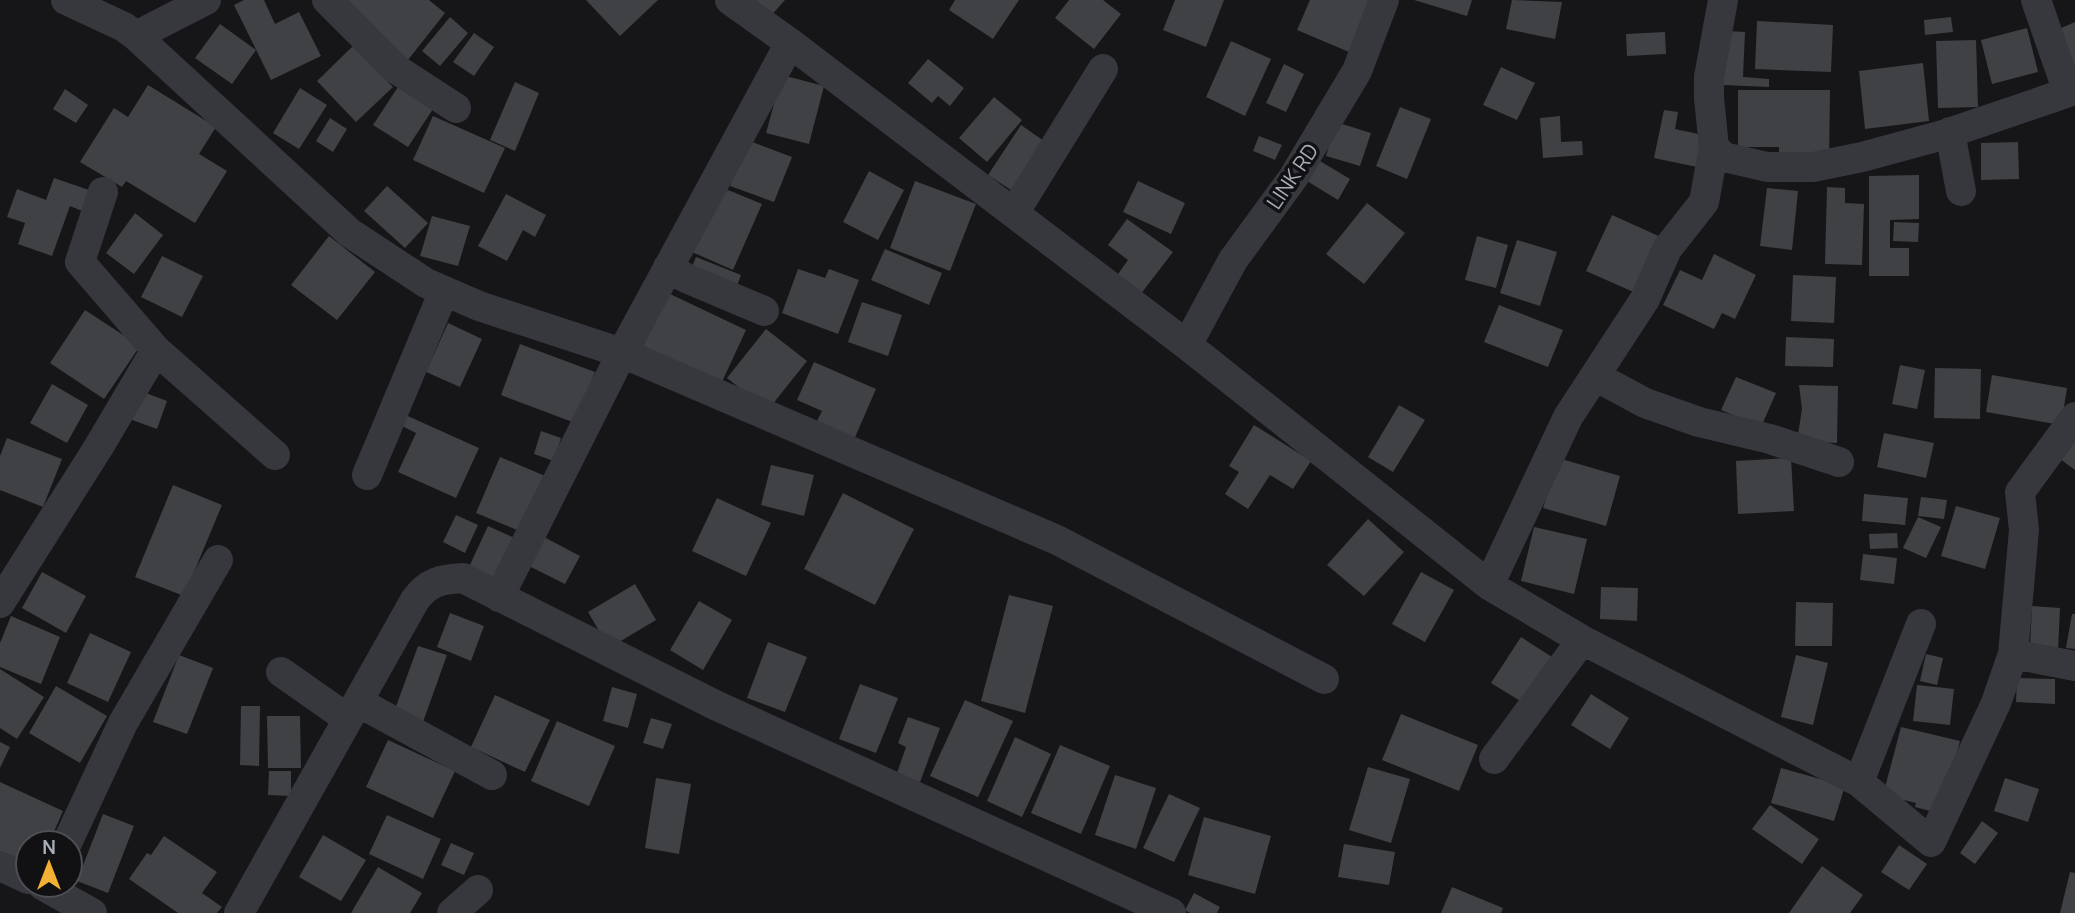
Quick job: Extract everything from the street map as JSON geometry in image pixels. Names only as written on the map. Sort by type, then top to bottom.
[{"type":"street","points":[[66,0],[124,27],[136,36],[350,233],[426,283],[479,306],[622,353],[1057,540],[1324,679]]},
{"type":"street","points":[[136,36],[206,0]]},
{"type":"street","points":[[327,0],[396,69],[456,108]]},
{"type":"street","points":[[730,0],[1187,345],[1489,585],[1582,640],[1859,782],[1931,842],[1996,703],[2012,654],[2024,530],[2020,492],[2075,417]]},
{"type":"street","name":"LINK RD","points":[[1187,345],[1233,260],[1293,178],[1357,71],[1384,0]]},
{"type":"street","points":[[1489,585],[1568,417],[1644,299],[1667,249],[1704,202],[1714,147],[1709,78],[1723,0]]},
{"type":"street","points":[[1714,147],[1724,157],[1767,167],[1813,167],[1862,157],[1950,132],[2072,91],[2036,0]]},
{"type":"street","points":[[499,597],[622,353],[790,43]]},
{"type":"street","points":[[1014,213],[1103,69]]},
{"type":"street","points":[[1950,132],[1961,191]]},
{"type":"street","points":[[103,192],[80,262],[156,350],[275,455]]},
{"type":"street","points":[[668,267],[686,278],[764,311]]},
{"type":"street","points":[[368,475],[444,291]]},
{"type":"street","points":[[0,603],[156,350]]},
{"type":"street","points":[[1595,376],[1645,403],[1699,422],[1770,439],[1839,462]]},
{"type":"street","points":[[74,829],[123,723],[218,560]]},
{"type":"street","points":[[239,913],[424,588],[441,579],[463,578],[715,705],[1171,913]]},
{"type":"street","points":[[1859,782],[1921,624]]},
{"type":"street","points":[[1494,759],[1582,640]]},
{"type":"street","points":[[2012,654],[2075,666]]},
{"type":"street","points":[[281,672],[353,711],[492,775]]},
{"type":"street","points":[[452,913],[478,890]]},
{"type":"street","points":[[68,899],[92,913]]},
{"type":"building","points":[[244,0],[264,0],[275,24],[299,12],[321,56],[271,80],[234,5]]},
{"type":"building","points":[[341,0],[429,0],[445,13],[404,65]]},
{"type":"building","points":[[586,0],[658,0],[620,36]]},
{"type":"building","points":[[747,0],[785,0],[768,19]]},
{"type":"building","points":[[955,0],[1019,0],[993,39],[949,10]]},
{"type":"building","points":[[1069,0],[1103,0],[1121,14],[1094,49],[1055,18]]},
{"type":"building","points":[[1175,0],[1224,0],[1206,47],[1163,30]]},
{"type":"building","points":[[1310,0],[1371,0],[1349,52],[1297,30]]},
{"type":"building","points":[[1414,0],[1472,0],[1467,16]]},
{"type":"building","points":[[1512,0],[1562,2],[1555,39],[1506,29]]},
{"type":"building","points":[[450,17],[468,33],[440,66],[422,51]]},
{"type":"building","points":[[1951,17],[1953,32],[1925,35],[1924,20]]},
{"type":"building","points":[[1757,21],[1833,25],[1831,72],[1755,69]]},
{"type":"building","points":[[2075,22],[2075,74],[2052,32]]},
{"type":"building","points":[[220,24],[256,50],[232,84],[195,58]]},
{"type":"building","points":[[2027,28],[2038,72],[1992,84],[1981,40]]},
{"type":"building","points":[[1726,31],[1745,32],[1743,77],[1769,79],[1769,87],[1723,85]]},
{"type":"building","points":[[1665,32],[1666,54],[1627,56],[1626,34]]},
{"type":"building","points":[[474,33],[494,47],[474,76],[453,62]]},
{"type":"building","points":[[1976,40],[1978,107],[1938,108],[1936,41]]},
{"type":"building","points":[[1231,41],[1271,59],[1245,116],[1206,97]]},
{"type":"building","points":[[353,46],[393,87],[356,122],[317,81]]},
{"type":"building","points":[[928,59],[964,88],[950,106],[938,96],[932,103],[908,83]]},
{"type":"building","points":[[1923,63],[1929,121],[1865,129],[1859,71]]},
{"type":"building","points":[[1284,64],[1304,74],[1286,112],[1266,103]]},
{"type":"building","points":[[1501,67],[1535,83],[1517,120],[1483,105]]},
{"type":"building","points":[[782,75],[824,86],[809,144],[766,133]]},
{"type":"building","points":[[515,82],[539,93],[515,151],[490,140]]},
{"type":"building","points":[[148,85],[216,127],[199,154],[227,171],[195,223],[126,181],[122,187],[80,162],[114,108],[128,117]]},
{"type":"building","points":[[398,87],[433,109],[408,147],[373,125]]},
{"type":"building","points":[[300,88],[327,105],[299,149],[273,133]]},
{"type":"building","points":[[65,89],[88,105],[76,123],[53,109]]},
{"type":"building","points":[[1738,90],[1830,90],[1829,162],[1779,162],[1779,147],[1738,147]]},
{"type":"building","points":[[994,97],[1022,120],[987,162],[959,138]]},
{"type":"building","points":[[1400,107],[1431,119],[1407,179],[1376,166]]},
{"type":"building","points":[[1664,110],[1678,112],[1675,129],[1703,135],[1697,167],[1654,158]]},
{"type":"building","points":[[433,116],[505,148],[484,193],[413,160]]},
{"type":"building","points":[[1560,116],[1561,142],[1582,141],[1583,155],[1543,158],[1540,118]]},
{"type":"building","points":[[330,118],[347,129],[333,152],[316,141]]},
{"type":"building","points":[[1336,122],[1371,133],[1360,166],[1326,156]]},
{"type":"building","points":[[1021,125],[1044,141],[1011,190],[988,175]]},
{"type":"building","points":[[1259,136],[1282,145],[1275,160],[1253,151]]},
{"type":"building","points":[[747,140],[792,157],[774,202],[730,186]]},
{"type":"building","points":[[2018,142],[2019,179],[1981,180],[1981,143]]},
{"type":"building","points":[[1320,161],[1350,179],[1338,200],[1307,181]]},
{"type":"building","points":[[869,171],[904,190],[878,240],[843,222]]},
{"type":"building","points":[[1919,175],[1919,219],[1890,220],[1890,248],[1909,248],[1909,276],[1869,276],[1869,176]]},
{"type":"building","points":[[54,178],[89,190],[82,211],[70,206],[52,256],[18,244],[25,223],[7,217],[17,189],[46,200]]},
{"type":"building","points":[[915,181],[976,204],[950,271],[890,248]]},
{"type":"building","points":[[1138,181],[1185,203],[1171,234],[1123,212]]},
{"type":"building","points":[[387,186],[428,223],[405,248],[364,211]]},
{"type":"building","points":[[721,187],[762,204],[733,270],[692,252]]},
{"type":"building","points":[[1827,187],[1845,188],[1845,203],[1864,204],[1862,265],[1825,264]]},
{"type":"building","points":[[1767,188],[1798,191],[1792,250],[1760,246]]},
{"type":"building","points":[[506,194],[546,215],[535,237],[523,230],[507,261],[478,246]]},
{"type":"building","points":[[1367,203],[1405,233],[1364,284],[1326,254]]},
{"type":"building","points":[[135,213],[163,235],[134,274],[106,253]]},
{"type":"building","points":[[1612,215],[1663,238],[1638,294],[1586,271]]},
{"type":"building","points":[[432,216],[470,226],[458,266],[420,256]]},
{"type":"building","points":[[1127,219],[1173,252],[1140,295],[1116,277],[1128,260],[1108,245]]},
{"type":"building","points":[[1894,222],[1919,223],[1918,242],[1893,241]]},
{"type":"building","points":[[329,236],[375,272],[337,320],[291,285]]},
{"type":"building","points":[[1477,236],[1508,245],[1496,288],[1465,280]]},
{"type":"building","points":[[1517,240],[1557,252],[1540,306],[1500,293]]},
{"type":"building","points":[[885,249],[942,273],[929,305],[871,280]]},
{"type":"building","points":[[1714,254],[1756,275],[1735,319],[1722,313],[1714,329],[1663,305],[1680,270],[1702,280]]},
{"type":"building","points":[[162,256],[203,276],[182,317],[141,297]]},
{"type":"building","points":[[696,257],[741,275],[734,293],[689,274]]},
{"type":"building","points":[[798,269],[825,278],[829,269],[859,280],[838,334],[782,313]]},
{"type":"building","points":[[1793,275],[1836,277],[1834,323],[1791,321]]},
{"type":"building","points":[[668,293],[746,330],[721,384],[642,348]]},
{"type":"building","points":[[862,302],[902,315],[888,356],[848,342]]},
{"type":"building","points":[[1499,305],[1563,330],[1548,367],[1484,342]]},
{"type":"building","points":[[85,310],[140,346],[104,399],[50,363]]},
{"type":"building","points":[[448,323],[482,339],[460,387],[426,372]]},
{"type":"building","points":[[766,329],[807,361],[768,410],[727,378]]},
{"type":"building","points":[[1786,337],[1834,339],[1833,367],[1785,366]]},
{"type":"building","points":[[520,344],[595,372],[575,423],[501,395]]},
{"type":"building","points":[[814,362],[876,389],[853,442],[815,425],[822,411],[797,400]]},
{"type":"building","points":[[1900,365],[1925,370],[1917,409],[1892,404]]},
{"type":"building","points":[[1935,368],[1981,369],[1980,419],[1934,418]]},
{"type":"building","points":[[1992,375],[2067,388],[2061,425],[1986,412]]},
{"type":"building","points":[[1736,377],[1776,393],[1761,427],[1721,410]]},
{"type":"building","points":[[52,384],[88,405],[67,443],[30,423]]},
{"type":"building","points":[[1799,385],[1838,386],[1837,443],[1797,441],[1802,409]]},
{"type":"building","points":[[135,389],[167,401],[157,429],[124,417]]},
{"type":"building","points":[[1399,405],[1425,420],[1393,472],[1368,457]]},
{"type":"building","points":[[401,413],[479,448],[456,498],[398,472],[416,433],[396,423]]},
{"type":"building","points":[[1254,425],[1311,461],[1293,489],[1270,475],[1248,509],[1225,494],[1239,472],[1229,466]]},
{"type":"building","points":[[2075,430],[2075,470],[2056,456]]},
{"type":"building","points":[[541,431],[561,438],[554,461],[534,454]]},
{"type":"building","points":[[1884,433],[1934,443],[1926,478],[1877,467]]},
{"type":"building","points":[[7,438],[62,459],[43,507],[0,490],[0,456]]},
{"type":"building","points":[[500,457],[550,478],[527,534],[476,513]]},
{"type":"building","points":[[1558,458],[1620,476],[1606,526],[1543,508]]},
{"type":"building","points":[[1791,458],[1794,511],[1738,514],[1736,461]]},
{"type":"building","points":[[771,465],[814,475],[804,516],[761,505]]},
{"type":"building","points":[[173,485],[222,505],[184,596],[135,577]]},
{"type":"building","points":[[843,493],[914,529],[875,605],[804,569]]},
{"type":"building","points":[[1864,494],[1908,498],[1905,525],[1862,521]]},
{"type":"building","points":[[1921,497],[1947,500],[1944,519],[1918,516]]},
{"type":"building","points":[[717,498],[771,523],[746,576],[692,551]]},
{"type":"building","points":[[1956,506],[2000,518],[1985,569],[1941,556]]},
{"type":"building","points":[[456,515],[478,525],[465,553],[443,542]]},
{"type":"building","points":[[1918,517],[1941,527],[1926,558],[1903,548]]},
{"type":"building","points":[[1368,519],[1404,552],[1364,596],[1327,565]]},
{"type":"building","points":[[488,526],[521,541],[501,584],[468,569]]},
{"type":"building","points":[[1534,527],[1587,539],[1574,594],[1521,581]]},
{"type":"building","points":[[1897,533],[1898,548],[1870,549],[1869,534]]},
{"type":"building","points":[[542,536],[580,556],[565,584],[527,565]]},
{"type":"building","points":[[1863,554],[1897,558],[1894,584],[1860,580]]},
{"type":"building","points":[[42,572],[86,596],[66,633],[22,608]]},
{"type":"building","points":[[1421,572],[1454,590],[1425,642],[1392,624]]},
{"type":"building","points":[[635,584],[656,620],[609,648],[588,612]]},
{"type":"building","points":[[1601,587],[1638,588],[1637,621],[1600,619]]},
{"type":"building","points":[[1009,595],[1053,606],[1025,713],[981,701]]},
{"type":"building","points":[[699,601],[732,620],[703,670],[670,650]]},
{"type":"building","points":[[1796,602],[1833,603],[1832,646],[1795,646]]},
{"type":"building","points":[[2032,606],[2060,608],[2058,651],[2030,649]]},
{"type":"building","points":[[450,613],[484,626],[471,661],[437,647]]},
{"type":"building","points":[[2072,614],[2075,614],[2075,649],[2066,648]]},
{"type":"building","points":[[11,616],[60,637],[41,684],[0,667],[0,643]]},
{"type":"building","points":[[90,633],[131,652],[108,702],[67,683]]},
{"type":"building","points":[[1521,637],[1552,657],[1522,702],[1491,683]]},
{"type":"building","points":[[768,642],[807,657],[785,712],[747,698]]},
{"type":"building","points":[[418,646],[447,655],[423,722],[394,712]]},
{"type":"building","points":[[1926,654],[1943,658],[1937,685],[1920,681]]},
{"type":"building","points":[[179,655],[213,668],[187,734],[153,722]]},
{"type":"building","points":[[1796,655],[1828,663],[1813,725],[1781,717]]},
{"type":"building","points":[[0,669],[44,697],[17,739],[0,728]]},
{"type":"building","points":[[2017,678],[2055,679],[2055,704],[2016,702]]},
{"type":"building","points":[[860,684],[898,698],[876,753],[839,739]]},
{"type":"building","points":[[1917,685],[1954,689],[1950,725],[1913,721]]},
{"type":"building","points":[[56,686],[107,716],[80,763],[29,733]]},
{"type":"building","points":[[612,687],[637,694],[628,728],[603,721]]},
{"type":"building","points":[[1591,694],[1629,718],[1610,749],[1571,725]]},
{"type":"building","points":[[495,695],[550,720],[525,772],[471,747]]},
{"type":"building","points":[[965,700],[1013,721],[978,797],[930,776]]},
{"type":"building","points":[[241,706],[260,706],[259,766],[240,765]]},
{"type":"building","points":[[1401,714],[1478,745],[1459,791],[1382,760]]},
{"type":"building","points":[[267,716],[300,716],[301,768],[268,768]]},
{"type":"building","points":[[908,717],[940,728],[920,782],[897,773],[906,747],[898,743]]},
{"type":"building","points":[[651,718],[672,724],[663,749],[643,743]]},
{"type":"building","points":[[557,721],[615,746],[589,806],[531,781]]},
{"type":"building","points":[[1901,727],[1960,741],[1941,814],[1915,807],[1916,803],[1883,795]]},
{"type":"building","points":[[1015,737],[1051,754],[1022,817],[987,801]]},
{"type":"building","points":[[388,740],[455,771],[433,818],[366,787]]},
{"type":"building","points":[[0,742],[10,747],[0,768]]},
{"type":"building","points":[[1060,745],[1110,766],[1081,834],[1031,813]]},
{"type":"building","points":[[1368,767],[1410,779],[1391,843],[1349,830]]},
{"type":"building","points":[[1781,768],[1845,786],[1834,821],[1771,803]]},
{"type":"building","points":[[269,771],[291,771],[291,796],[268,795]]},
{"type":"building","points":[[1115,775],[1156,788],[1136,849],[1095,835]]},
{"type":"building","points":[[656,778],[691,784],[679,854],[645,848]]},
{"type":"building","points":[[2005,778],[2039,789],[2028,822],[1994,811]]},
{"type":"building","points":[[0,782],[63,811],[55,829],[14,829],[14,857],[0,851]]},
{"type":"building","points":[[1169,794],[1200,808],[1174,862],[1143,848]]},
{"type":"building","points":[[1770,805],[1819,839],[1802,864],[1752,829]]},
{"type":"building","points":[[103,814],[134,826],[108,893],[84,884],[84,863]]},
{"type":"building","points":[[387,815],[441,839],[423,879],[369,854]]},
{"type":"building","points":[[1204,817],[1271,836],[1255,894],[1188,875]]},
{"type":"building","points":[[1982,821],[1998,833],[1975,864],[1960,853]]},
{"type":"building","points":[[323,835],[366,860],[341,901],[299,877]]},
{"type":"building","points":[[164,836],[217,872],[202,893],[222,907],[217,913],[178,913],[129,879],[147,853],[151,855]]},
{"type":"building","points":[[451,843],[474,853],[464,875],[441,865]]},
{"type":"building","points":[[1344,844],[1395,852],[1389,885],[1338,877]]},
{"type":"building","points":[[1899,845],[1927,864],[1909,890],[1881,872]]},
{"type":"building","points":[[1822,866],[1863,895],[1850,913],[1789,913]]},
{"type":"building","points":[[378,867],[422,893],[410,913],[351,913]]},
{"type":"building","points":[[2070,872],[2075,873],[2075,913],[2060,913]]},
{"type":"building","points":[[1452,887],[1503,908],[1501,913],[1441,913]]},
{"type":"building","points":[[1194,893],[1220,907],[1217,913],[1190,913],[1185,910]]}]
